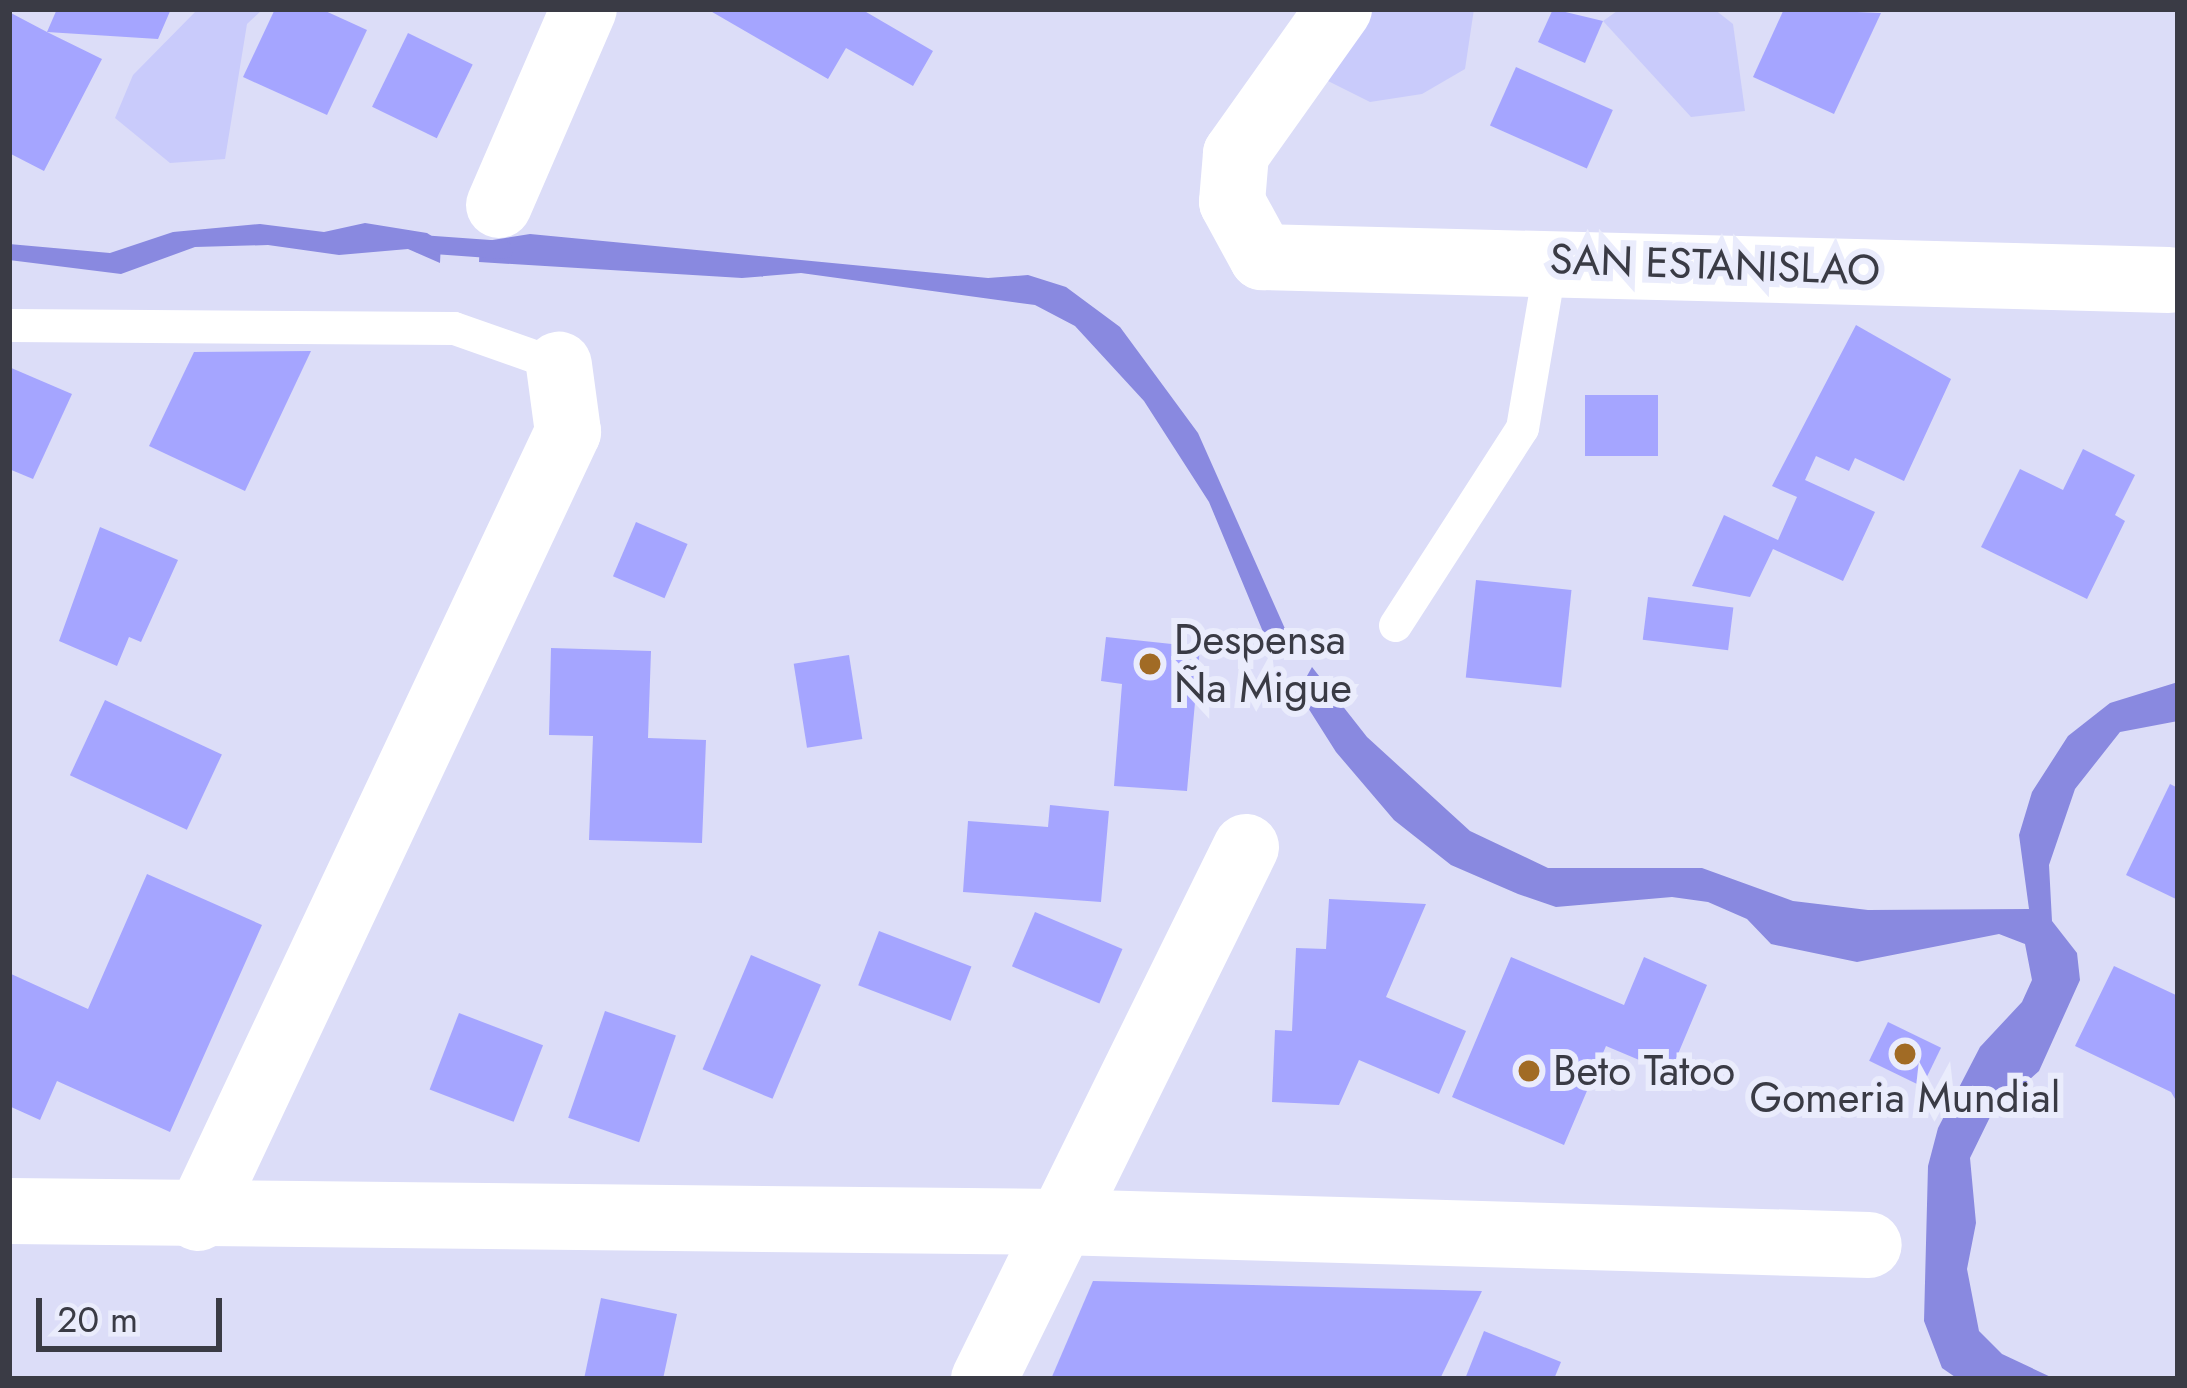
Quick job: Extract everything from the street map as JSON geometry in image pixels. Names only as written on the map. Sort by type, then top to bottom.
[{"type":"street","points":[[499,205],[584,9]]},
{"type":"street","name":"SAN ESTANISLAO","points":[[1339,9],[1236,154],[1232,202],[1262,256],[1551,259],[2168,280]]},
{"type":"street","points":[[198,1218],[568,432],[560,365]]},
{"type":"street","points":[[984,1379],[1246,847]]},
{"type":"street","points":[[9,1210],[198,1218],[1058,1222],[1869,1245]]},
{"type":"lane","points":[[1395,625],[1522,428],[1551,259]]},
{"type":"lane","points":[[9,325],[454,328],[560,365]]},
{"type":"shaded area","points":[[198,9],[263,9],[247,24],[225,159],[170,163],[115,118],[133,75]]},
{"type":"shaded area","points":[[1321,9],[1474,9],[1465,69],[1422,94],[1370,102],[1328,81]]},
{"type":"shaded area","points":[[1620,9],[1714,9],[1733,24],[1745,111],[1691,117],[1603,21]]},
{"type":"shaded area","points":[[365,223],[427,233],[441,242],[440,263],[408,249],[339,255],[268,245],[195,247],[121,274],[9,260],[9,244],[110,253],[173,232],[260,224],[324,232]]},
{"type":"shaded area","points":[[530,234],[988,278],[1028,275],[1066,287],[1120,327],[1198,433],[1286,631],[1273,656],[1209,502],[1144,401],[1075,326],[1035,305],[801,273],[742,278],[479,262],[480,242]]},
{"type":"shaded area","points":[[1312,667],[1367,737],[1470,831],[1548,868],[1702,868],[1793,901],[1868,910],[2029,909],[2019,835],[2032,792],[2068,736],[2110,703],[2178,682],[2178,721],[2120,732],[2075,789],[2049,865],[2052,921],[2077,953],[2080,980],[2039,1071],[1992,1113],[1970,1158],[1976,1223],[1967,1269],[1979,1331],[2002,1354],[2055,1379],[1958,1379],[1942,1368],[1924,1321],[1928,1166],[1938,1128],[1980,1047],[2022,1002],[2032,980],[2025,944],[1999,934],[1857,962],[1771,944],[1747,919],[1708,902],[1672,897],[1556,907],[1518,894],[1451,865],[1394,820],[1336,752],[1298,692]]},
{"type":"building","points":[[57,9],[171,9],[158,39],[47,32]]},
{"type":"building","points":[[275,9],[321,9],[367,30],[327,115],[243,77]]},
{"type":"building","points":[[707,9],[861,9],[933,51],[913,86],[846,48],[828,79]]},
{"type":"building","points":[[1553,9],[1603,21],[1585,63],[1538,42]]},
{"type":"building","points":[[1784,9],[1881,13],[1834,114],[1753,77]]},
{"type":"building","points":[[9,12],[102,59],[44,171],[9,153]]},
{"type":"building","points":[[408,33],[473,65],[437,138],[372,107]]},
{"type":"building","points":[[1516,67],[1613,110],[1587,169],[1490,125]]},
{"type":"building","points":[[1856,325],[1951,379],[1904,481],[1855,458],[1849,471],[1816,456],[1805,480],[1875,512],[1843,581],[1773,549],[1750,597],[1692,586],[1724,515],[1778,540],[1797,497],[1772,486]]},
{"type":"building","points":[[311,351],[245,491],[149,446],[194,352]]},
{"type":"building","points":[[9,367],[72,394],[33,479],[9,469]]},
{"type":"building","points":[[1585,395],[1658,395],[1658,456],[1585,456]]},
{"type":"building","points":[[2083,449],[2135,475],[2115,515],[2125,521],[2087,599],[1981,547],[2020,469],[2063,490]]},
{"type":"building","points":[[636,522],[688,544],[664,598],[613,576]]},
{"type":"building","points":[[100,527],[178,560],[141,642],[129,637],[117,666],[59,641]]},
{"type":"building","points":[[1476,580],[1571,590],[1561,687],[1466,677]]},
{"type":"building","points":[[1648,597],[1733,607],[1728,650],[1643,640]]},
{"type":"building","points":[[1106,637],[1200,647],[1187,791],[1114,786],[1122,684],[1101,681]]},
{"type":"building","points":[[551,648],[651,651],[648,738],[706,740],[702,843],[589,840],[593,736],[549,735]]},
{"type":"building","points":[[849,655],[862,739],[807,748],[794,664]]},
{"type":"building","points":[[105,700],[222,755],[187,830],[70,775]]},
{"type":"building","points":[[2170,784],[2178,788],[2178,900],[2126,875]]},
{"type":"building","points":[[1050,805],[1109,811],[1101,902],[963,892],[968,821],[1048,827]]},
{"type":"building","points":[[147,874],[262,925],[170,1132],[57,1081],[40,1120],[9,1106],[9,973],[88,1009]]},
{"type":"building","points":[[1329,899],[1426,904],[1386,997],[1466,1031],[1439,1094],[1359,1060],[1339,1105],[1272,1102],[1275,1030],[1292,1031],[1296,948],[1326,949]]},
{"type":"building","points":[[1035,912],[1122,949],[1099,1003],[1012,966]]},
{"type":"building","points":[[879,931],[971,966],[951,1021],[858,985]]},
{"type":"building","points":[[751,955],[821,985],[773,1099],[703,1069]]},
{"type":"building","name":"Beto Tatoo","points":[[1511,957],[1624,1005],[1644,957],[1707,985],[1670,1073],[1606,1046],[1564,1145],[1452,1097]]},
{"type":"building","points":[[2114,966],[2178,996],[2178,1104],[2171,1092],[2075,1046]]},
{"type":"building","points":[[605,1011],[676,1035],[639,1142],[568,1118]]},
{"type":"building","points":[[459,1013],[543,1045],[514,1122],[430,1090]]},
{"type":"building","name":"Gomeria Mundial","points":[[1888,1022],[1941,1048],[1922,1087],[1869,1061]]},
{"type":"building","points":[[1093,1281],[1482,1291],[1440,1379],[1051,1379]]},
{"type":"building","points":[[601,1298],[677,1314],[663,1379],[584,1379]]},
{"type":"building","points":[[1484,1331],[1561,1362],[1554,1379],[1465,1379]]},
{"type":"waterway","points":[[420,244],[504,250]]},
{"type":"place","name":"Despensa Ña Migue","points":[[1150,664]]},
{"type":"place","name":"Gomeria Mundial","points":[[1905,1054]]},
{"type":"place","name":"Beto Tatoo","points":[[1529,1071]]}]
